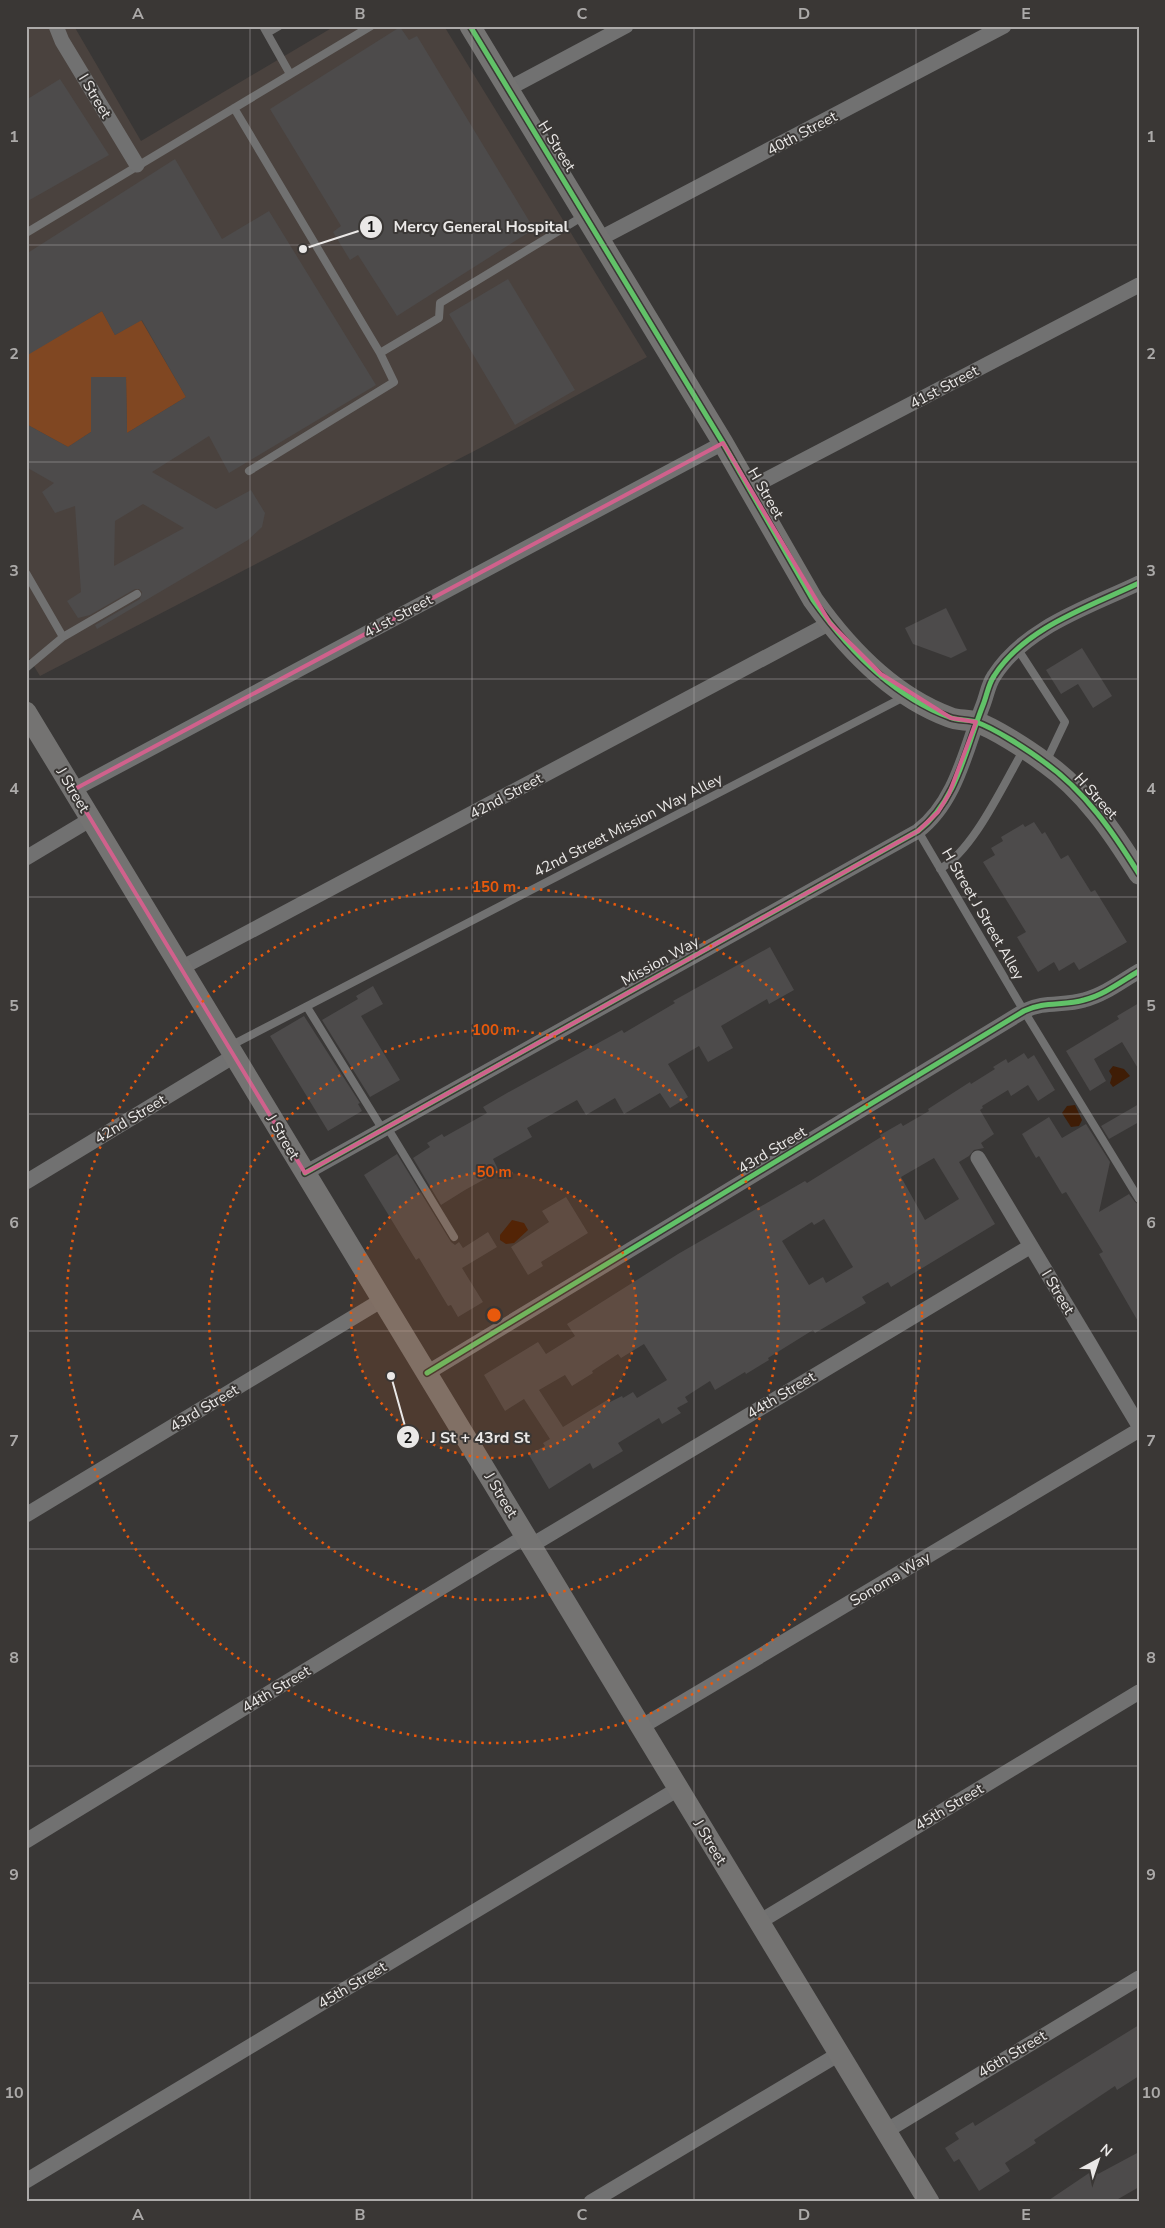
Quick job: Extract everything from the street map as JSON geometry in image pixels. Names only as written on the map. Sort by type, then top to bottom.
[{"type":"main road","name":"H Street","points":[[470,26],[750,488],[802,581],[830,623],[855,652],[908,695],[951,718],[976,722],[1024,748],[1046,763],[1096,810],[1114,833],[1139,874]]},
{"type":"main road","name":"J Street","points":[[26,712],[928,2202]]},
{"type":"street","name":"I Street","points":[[56,26],[62,41],[136,165]]},
{"type":"street","points":[[508,89],[626,26]]},
{"type":"street","name":"40th Street","points":[[599,239],[1004,26]]},
{"type":"street","name":"41st Street","points":[[750,488],[1139,286]]},
{"type":"street","name":"41st Street","points":[[73,790],[723,443]]},
{"type":"street","points":[[976,722],[994,677],[1017,648],[1064,619],[1139,583]]},
{"type":"street","name":"42nd Street","points":[[181,968],[830,623]]},
{"type":"street","name":"Mission Way","points":[[305,1174],[918,831],[938,812],[949,794],[976,722]]},
{"type":"street","points":[[26,858],[91,819]]},
{"type":"street","name":"43rd Street","points":[[427,1373],[1024,1011],[1044,1004],[1076,1002],[1092,998],[1139,971]]},
{"type":"street","name":"42nd Street","points":[[26,1182],[231,1052]]},
{"type":"street","name":"I Street","points":[[978,1158],[1139,1428]]},
{"type":"street","name":"44th Street","points":[[26,1841],[529,1541],[1031,1246]]},
{"type":"street","name":"43rd Street","points":[[26,1515],[382,1300]]},
{"type":"street","name":"Sonoma Way","points":[[641,1727],[1139,1428]]},
{"type":"street","name":"45th Street","points":[[758,1922],[1139,1692]]},
{"type":"street","name":"45th Street","points":[[26,2181],[678,1789]]},
{"type":"street","name":"46th Street","points":[[886,2131],[1139,1978]]},
{"type":"street","points":[[592,2202],[839,2054]]},
{"type":"lane","points":[[279,26],[265,30],[290,74]]},
{"type":"lane","points":[[26,233],[136,165],[371,26]]},
{"type":"lane","points":[[234,108],[380,353],[394,382],[250,471]]},
{"type":"lane","points":[[380,353],[439,318],[440,303],[585,215]]},
{"type":"lane","points":[[26,573],[63,637]]},
{"type":"lane","points":[[26,668],[63,637],[137,594]]},
{"type":"lane","points":[[1017,648],[1065,722],[1046,763]]},
{"type":"lane","name":"42nd Street Mission Way Alley","points":[[231,1052],[307,1007],[908,695]]},
{"type":"lane","points":[[940,869],[956,858],[975,833],[1024,748]]},
{"type":"lane","name":"H Street J Street Alley","points":[[918,831],[1024,1011],[1139,1199]]},
{"type":"lane","points":[[307,1007],[454,1237]]},
{"type":"highlighted area","points":[[723,443],[830,623],[881,674],[951,718],[976,722],[949,794],[938,812],[918,831],[305,1173],[73,790]]},
{"type":"shaded area","points":[[26,26],[74,26],[141,141],[335,26],[444,26],[647,357],[480,448],[40,676],[26,653]]},
{"type":"shaded area","points":[[102,311],[115,335],[141,320],[186,397],[127,433],[126,377],[91,377],[91,432],[68,447],[26,424],[26,355]]},
{"type":"shaded area","points":[[1113,1066],[1124,1069],[1130,1076],[1113,1087],[1110,1083],[1112,1076],[1109,1071]]},
{"type":"shaded area","points":[[1075,1105],[1082,1120],[1079,1126],[1071,1127],[1062,1113],[1067,1106]]},
{"type":"shaded area","points":[[512,1220],[524,1223],[528,1230],[514,1243],[506,1244],[500,1240],[500,1235]]},
{"type":"building","points":[[400,27],[409,40],[417,36],[534,229],[397,316],[358,255],[350,260],[333,232],[341,226],[270,109]]},
{"type":"building","points":[[60,79],[109,155],[26,202],[26,100]]},
{"type":"building","points":[[175,159],[222,239],[269,211],[376,385],[229,473],[209,436],[152,472],[216,509],[251,490],[265,513],[262,527],[248,540],[97,629],[95,625],[140,599],[142,592],[139,589],[135,589],[90,615],[78,618],[67,601],[81,592],[75,506],[55,513],[42,492],[54,483],[26,467],[26,424],[68,447],[91,432],[91,377],[126,377],[127,433],[186,397],[142,320],[115,335],[102,311],[26,356],[26,254]],"holes":[[[143,504],[184,528],[114,566],[115,521]]]},
{"type":"building","points":[[508,279],[575,390],[515,425],[449,314]]},
{"type":"building","points":[[946,608],[967,650],[951,658],[913,644],[905,628]]},
{"type":"building","points":[[1082,648],[1112,696],[1093,708],[1078,684],[1061,694],[1046,670]]},
{"type":"building","points":[[1034,822],[1042,834],[1045,832],[1061,859],[1068,855],[1091,892],[1095,890],[1127,942],[1079,970],[1074,962],[1059,971],[1054,962],[1038,972],[1017,937],[1026,932],[983,862],[995,855],[991,848],[1003,841],[1001,837],[1023,824],[1025,827]]},
{"type":"building","points":[[770,947],[794,990],[769,1004],[767,999],[721,1026],[733,1048],[708,1062],[699,1046],[668,1064],[688,1097],[670,1108],[660,1093],[624,1114],[615,1098],[586,1115],[577,1100],[527,1128],[532,1137],[493,1159],[499,1171],[441,1205],[413,1158],[430,1147],[427,1143],[442,1134],[444,1137],[487,1113],[483,1107],[507,1093],[622,1030],[624,1033],[675,1003],[673,1001]]},
{"type":"building","points":[[373,986],[383,1004],[361,1016],[400,1080],[370,1097],[322,1020],[358,999],[356,996]]},
{"type":"building","points":[[1139,1003],[1139,1070],[1122,1042],[1094,1059],[1106,1081],[1090,1091],[1066,1051],[1119,1019],[1117,1016]]},
{"type":"building","points":[[304,1016],[360,1103],[358,1104],[362,1111],[328,1131],[270,1036]]},
{"type":"building","points":[[1024,1053],[1028,1059],[1034,1055],[1055,1090],[1038,1101],[1028,1085],[1011,1096],[1008,1090],[982,1106],[983,1108],[980,1110],[994,1134],[981,1143],[984,1148],[974,1150],[969,1156],[959,1162],[995,1224],[891,1287],[888,1282],[862,1297],[866,1303],[815,1333],[813,1330],[746,1374],[745,1372],[715,1390],[710,1381],[685,1397],[688,1402],[677,1408],[681,1413],[662,1424],[659,1418],[618,1443],[623,1451],[593,1469],[590,1463],[549,1489],[529,1455],[545,1446],[543,1443],[550,1439],[524,1399],[505,1411],[484,1375],[538,1342],[546,1354],[575,1336],[567,1324],[678,1254],[805,1181],[807,1183],[901,1123],[903,1126],[929,1111],[928,1109],[970,1082],[971,1084],[995,1069],[993,1067],[1006,1059],[1008,1063]],"holes":[[[934,1158],[959,1199],[925,1220],[901,1177]],[[824,1219],[853,1267],[826,1283],[823,1277],[809,1285],[782,1241],[812,1222],[814,1225]],[[644,1344],[667,1380],[637,1398],[633,1392],[623,1398],[622,1396],[610,1402],[609,1399],[563,1427],[539,1390],[565,1375],[572,1386],[618,1354],[621,1358]]]},
{"type":"building","points":[[1139,1104],[1139,1122],[1109,1139],[1101,1126]]},
{"type":"building","points":[[1049,1117],[1062,1138],[1086,1124],[1110,1162],[1099,1212],[1129,1194],[1139,1205],[1139,1323],[1099,1254],[1103,1252],[1066,1192],[1062,1194],[1039,1156],[1036,1158],[1022,1134]]},
{"type":"building","points":[[397,1154],[451,1242],[455,1245],[459,1242],[463,1248],[488,1232],[497,1247],[462,1268],[483,1302],[458,1317],[451,1305],[448,1306],[419,1258],[416,1260],[364,1175]]},
{"type":"building","points":[[566,1197],[588,1233],[541,1262],[543,1266],[528,1275],[511,1247],[549,1222],[542,1211]]},
{"type":"building","points":[[1139,2025],[1139,2076],[1117,2090],[1115,2086],[1034,2140],[1036,2143],[1005,2163],[1010,2171],[979,2191],[959,2159],[954,2162],[945,2148],[959,2139],[955,2133],[973,2122],[975,2126]]},
{"type":"building","points":[[1139,2152],[1139,2187],[1113,2202],[1046,2202],[1095,2169],[1098,2174]]},
{"type":"cycle path","points":[[470,26],[723,443],[813,600],[826,618],[856,653],[909,697],[949,717],[976,722],[992,729],[1059,773],[1097,813],[1139,874]]},
{"type":"cycle path","points":[[305,1173],[918,831],[931,819],[951,789],[959,773],[990,683],[1007,659],[1040,631],[1059,620],[1139,583]]},
{"type":"cycle path","points":[[427,1373],[1024,1011],[1039,1006],[1076,1002],[1091,998],[1139,971]]},
{"type":"place","name":"Mercy General Hospital","points":[[303,249]]},
{"type":"place","name":"J St + 43rd St","points":[[391,1376]]}]
